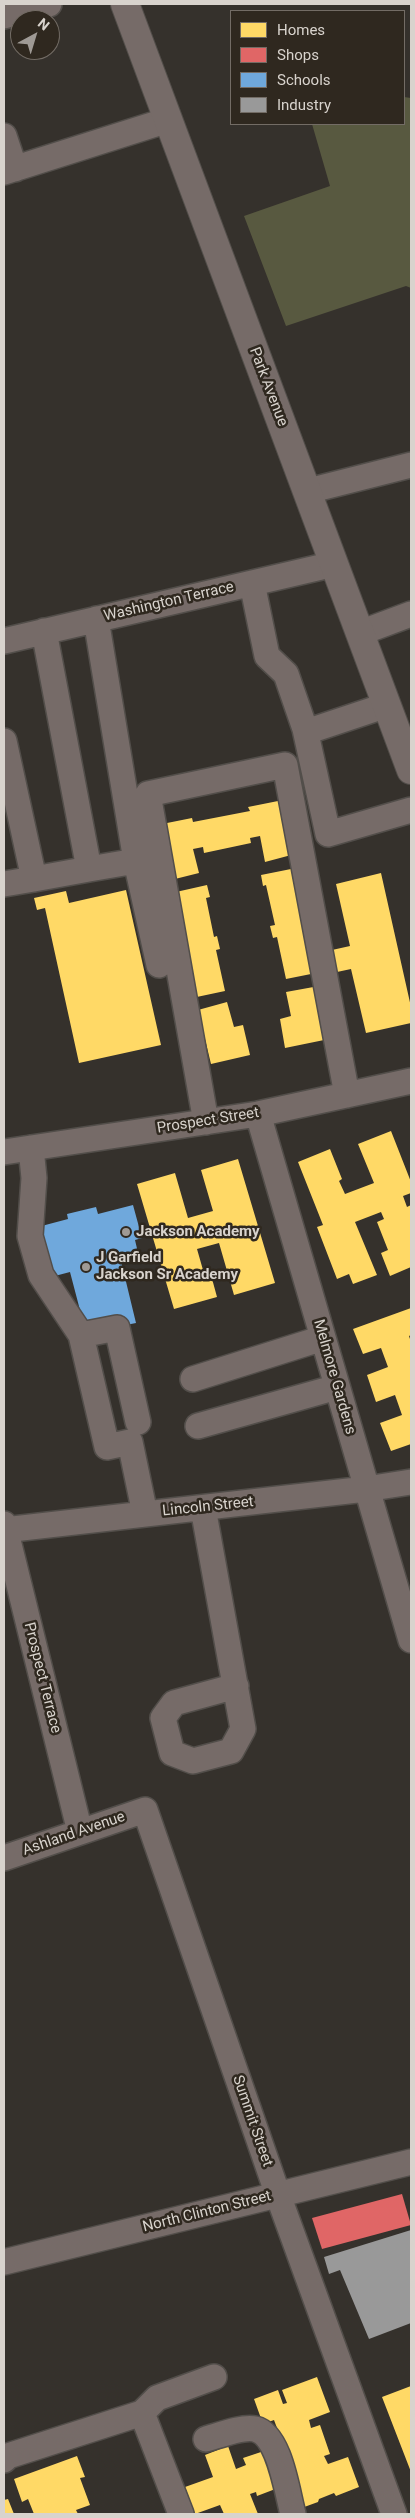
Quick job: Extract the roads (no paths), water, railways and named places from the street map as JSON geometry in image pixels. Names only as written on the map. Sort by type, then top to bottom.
[{"type":"main road","name":"Park Avenue","points":[[124,4],[411,770]]},
{"type":"street","points":[[4,16],[50,4]]},
{"type":"street","points":[[4,136],[10,170],[168,120]]},
{"type":"street","points":[[308,492],[411,465]]},
{"type":"street","name":"Washington Terrace","points":[[4,641],[44,631],[97,625],[252,583],[334,564]]},
{"type":"street","points":[[252,583],[268,656],[286,674],[306,732],[328,834],[411,810]]},
{"type":"street","points":[[360,633],[411,614]]},
{"type":"street","points":[[97,625],[136,861],[159,965]]},
{"type":"street","points":[[44,631],[89,869]]},
{"type":"street","points":[[306,732],[387,705]]},
{"type":"street","points":[[4,741],[34,878]]},
{"type":"street","points":[[206,1122],[148,794],[285,765],[347,1095]]},
{"type":"street","points":[[4,884],[136,861]]},
{"type":"street","name":"Prospect Street","points":[[4,1152],[258,1114],[411,1082]]},
{"type":"street","name":"Melmore Gardens","points":[[258,1114],[411,1640]]},
{"type":"street","points":[[31,1148],[34,1178],[30,1236],[41,1275],[81,1335],[107,1447],[130,1442],[146,1514]]},
{"type":"street","points":[[81,1335],[117,1328],[138,1422]]},
{"type":"street","points":[[194,1379],[322,1338]]},
{"type":"street","points":[[198,1426],[337,1387]]},
{"type":"street","name":"Lincoln Street","points":[[4,1528],[366,1490],[411,1482]]},
{"type":"street","points":[[203,1508],[236,1686]]},
{"type":"street","name":"Prospect Terrace","points":[[4,1528],[80,1832]]},
{"type":"street","name":"Ashland Avenue","points":[[4,1858],[145,1810]]},
{"type":"street","name":"Summit Street","points":[[145,1810],[278,2195],[394,2514]]},
{"type":"street","name":"North Clinton Street","points":[[4,2262],[411,2162]]},
{"type":"street","points":[[5,2452],[142,2413],[157,2398],[214,2377]]},
{"type":"street","points":[[142,2413],[181,2514]]},
{"type":"street","points":[[206,2439],[237,2430],[255,2429],[268,2437],[275,2448],[292,2514]]},
{"type":"street","points":[[402,2514],[411,2511]]},
{"type":"place","name":"Jackson Academy","points":[[126,1232]]},
{"type":"place","name":"J Garfield Jackson Sr Academy","points":[[86,1267]]}]
